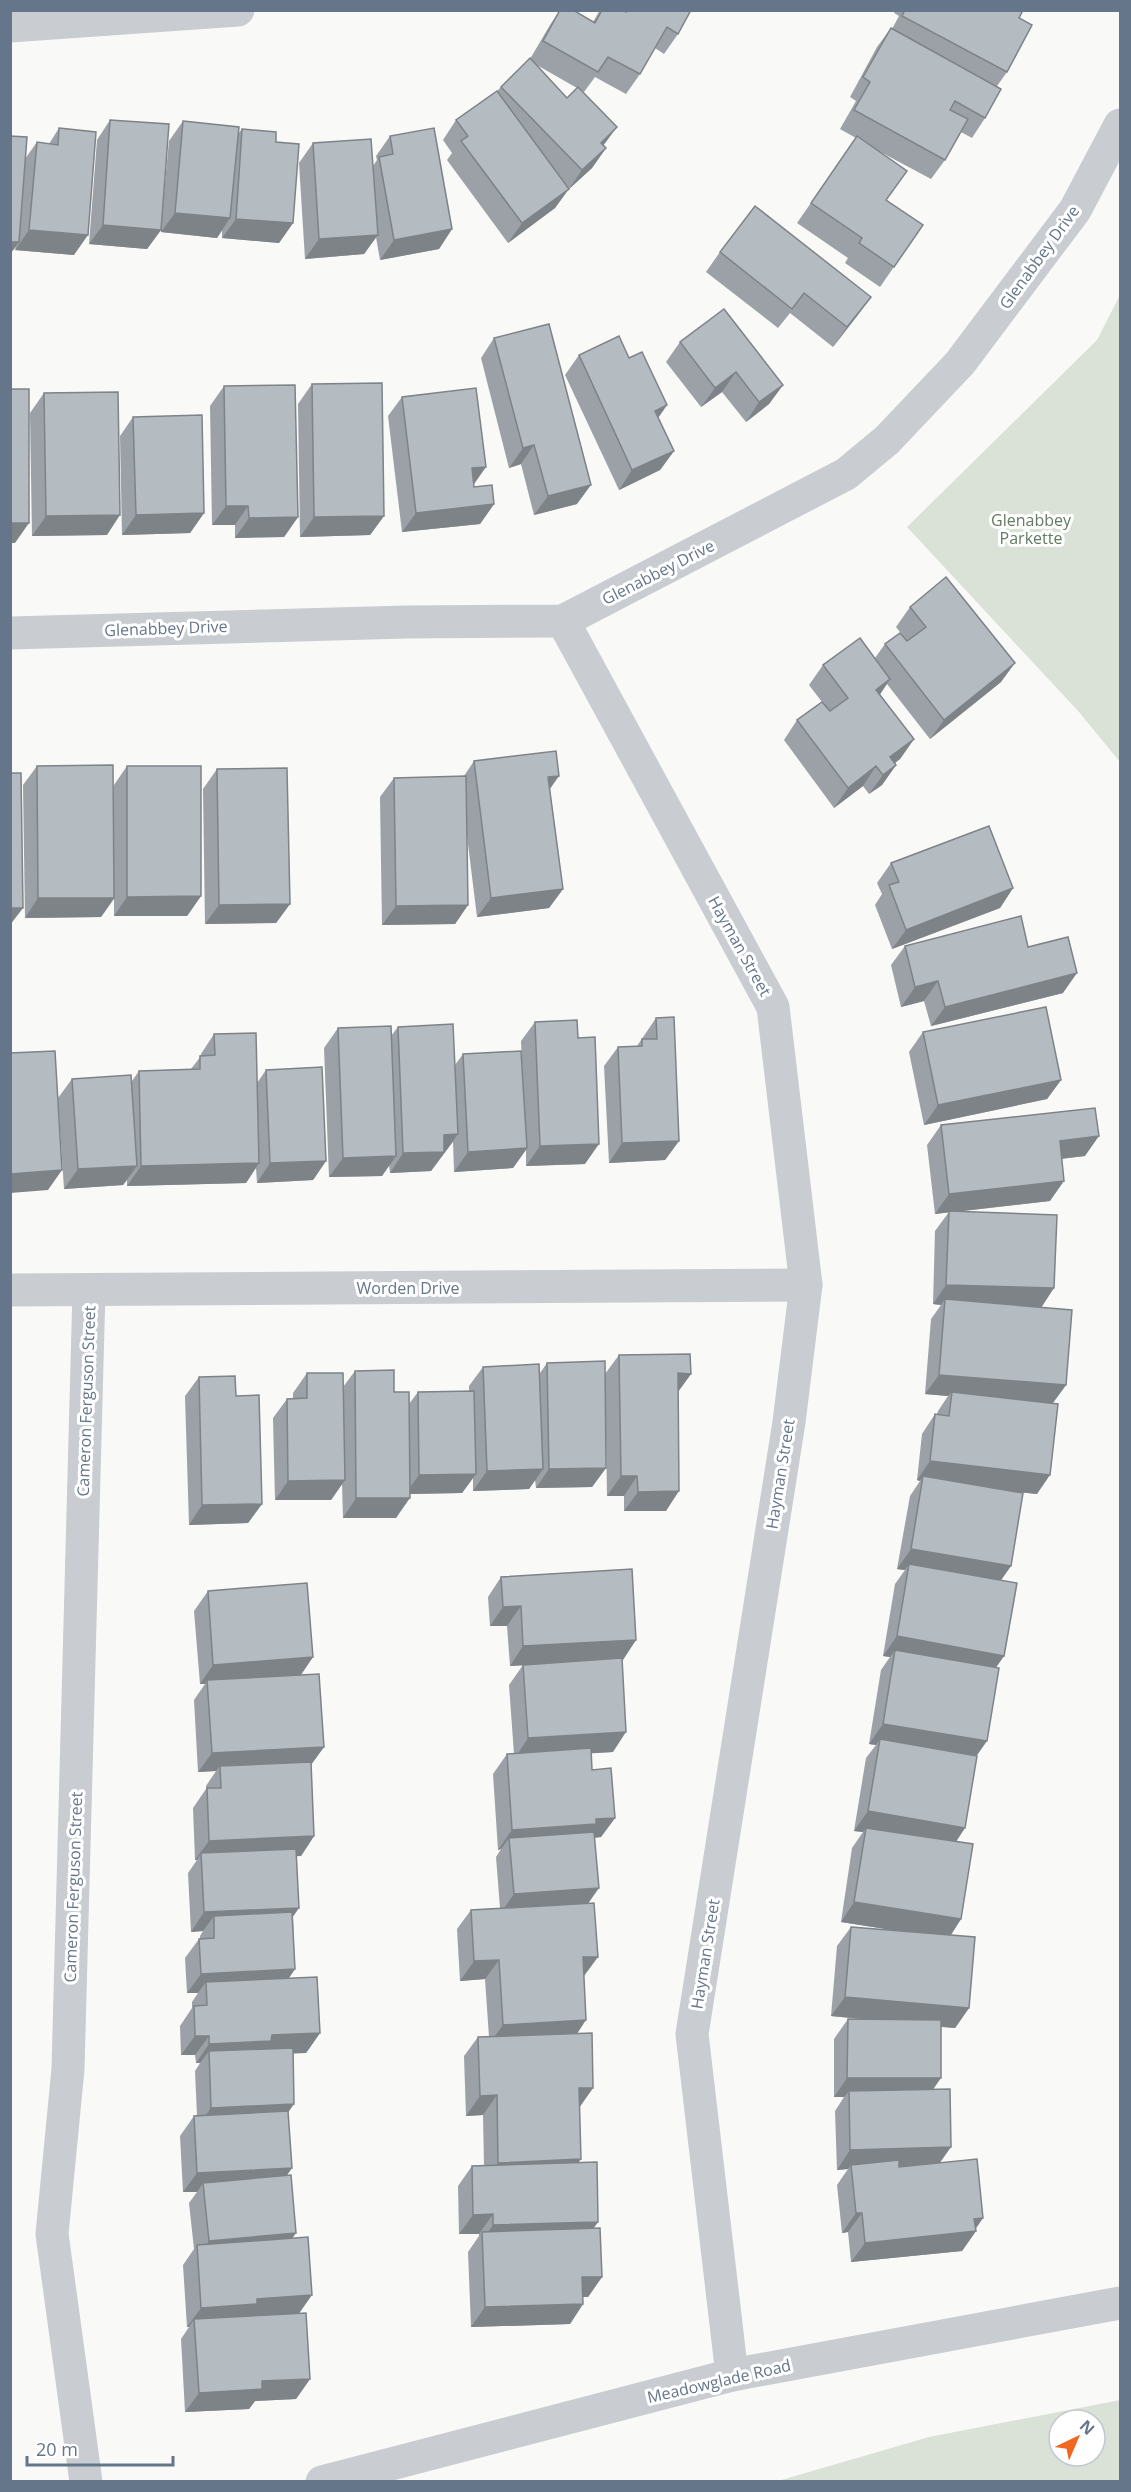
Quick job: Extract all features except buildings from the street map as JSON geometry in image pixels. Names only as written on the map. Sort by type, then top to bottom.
[{"type":"street","points":[[10,26],[238,10]]},
{"type":"street","name":"Glenabbey Drive","points":[[10,633],[406,621],[563,621],[846,474],[887,440],[960,363],[1075,210],[1120,125]]},
{"type":"street","name":"Hayman Street","points":[[563,621],[773,1007],[806,1285],[787,1433],[692,2034],[732,2375]]},
{"type":"street","name":"Worden Drive","points":[[10,1290],[806,1285]]},
{"type":"street","name":"Cameron Ferguson Street","points":[[86,2481],[52,2234],[68,2069],[89,1290]]},
{"type":"street","name":"Meadowglade Road","points":[[322,2481],[732,2375],[1120,2303]]},
{"type":"green space","name":"Glenabbey Parkette","points":[[1120,295],[1120,762],[1079,712],[907,527],[1097,340]]},
{"type":"green space","points":[[1120,2400],[1120,2481],[778,2481],[929,2437],[1047,2414],[1047,2468],[1107,2468],[1107,2408],[1079,2408]]}]
